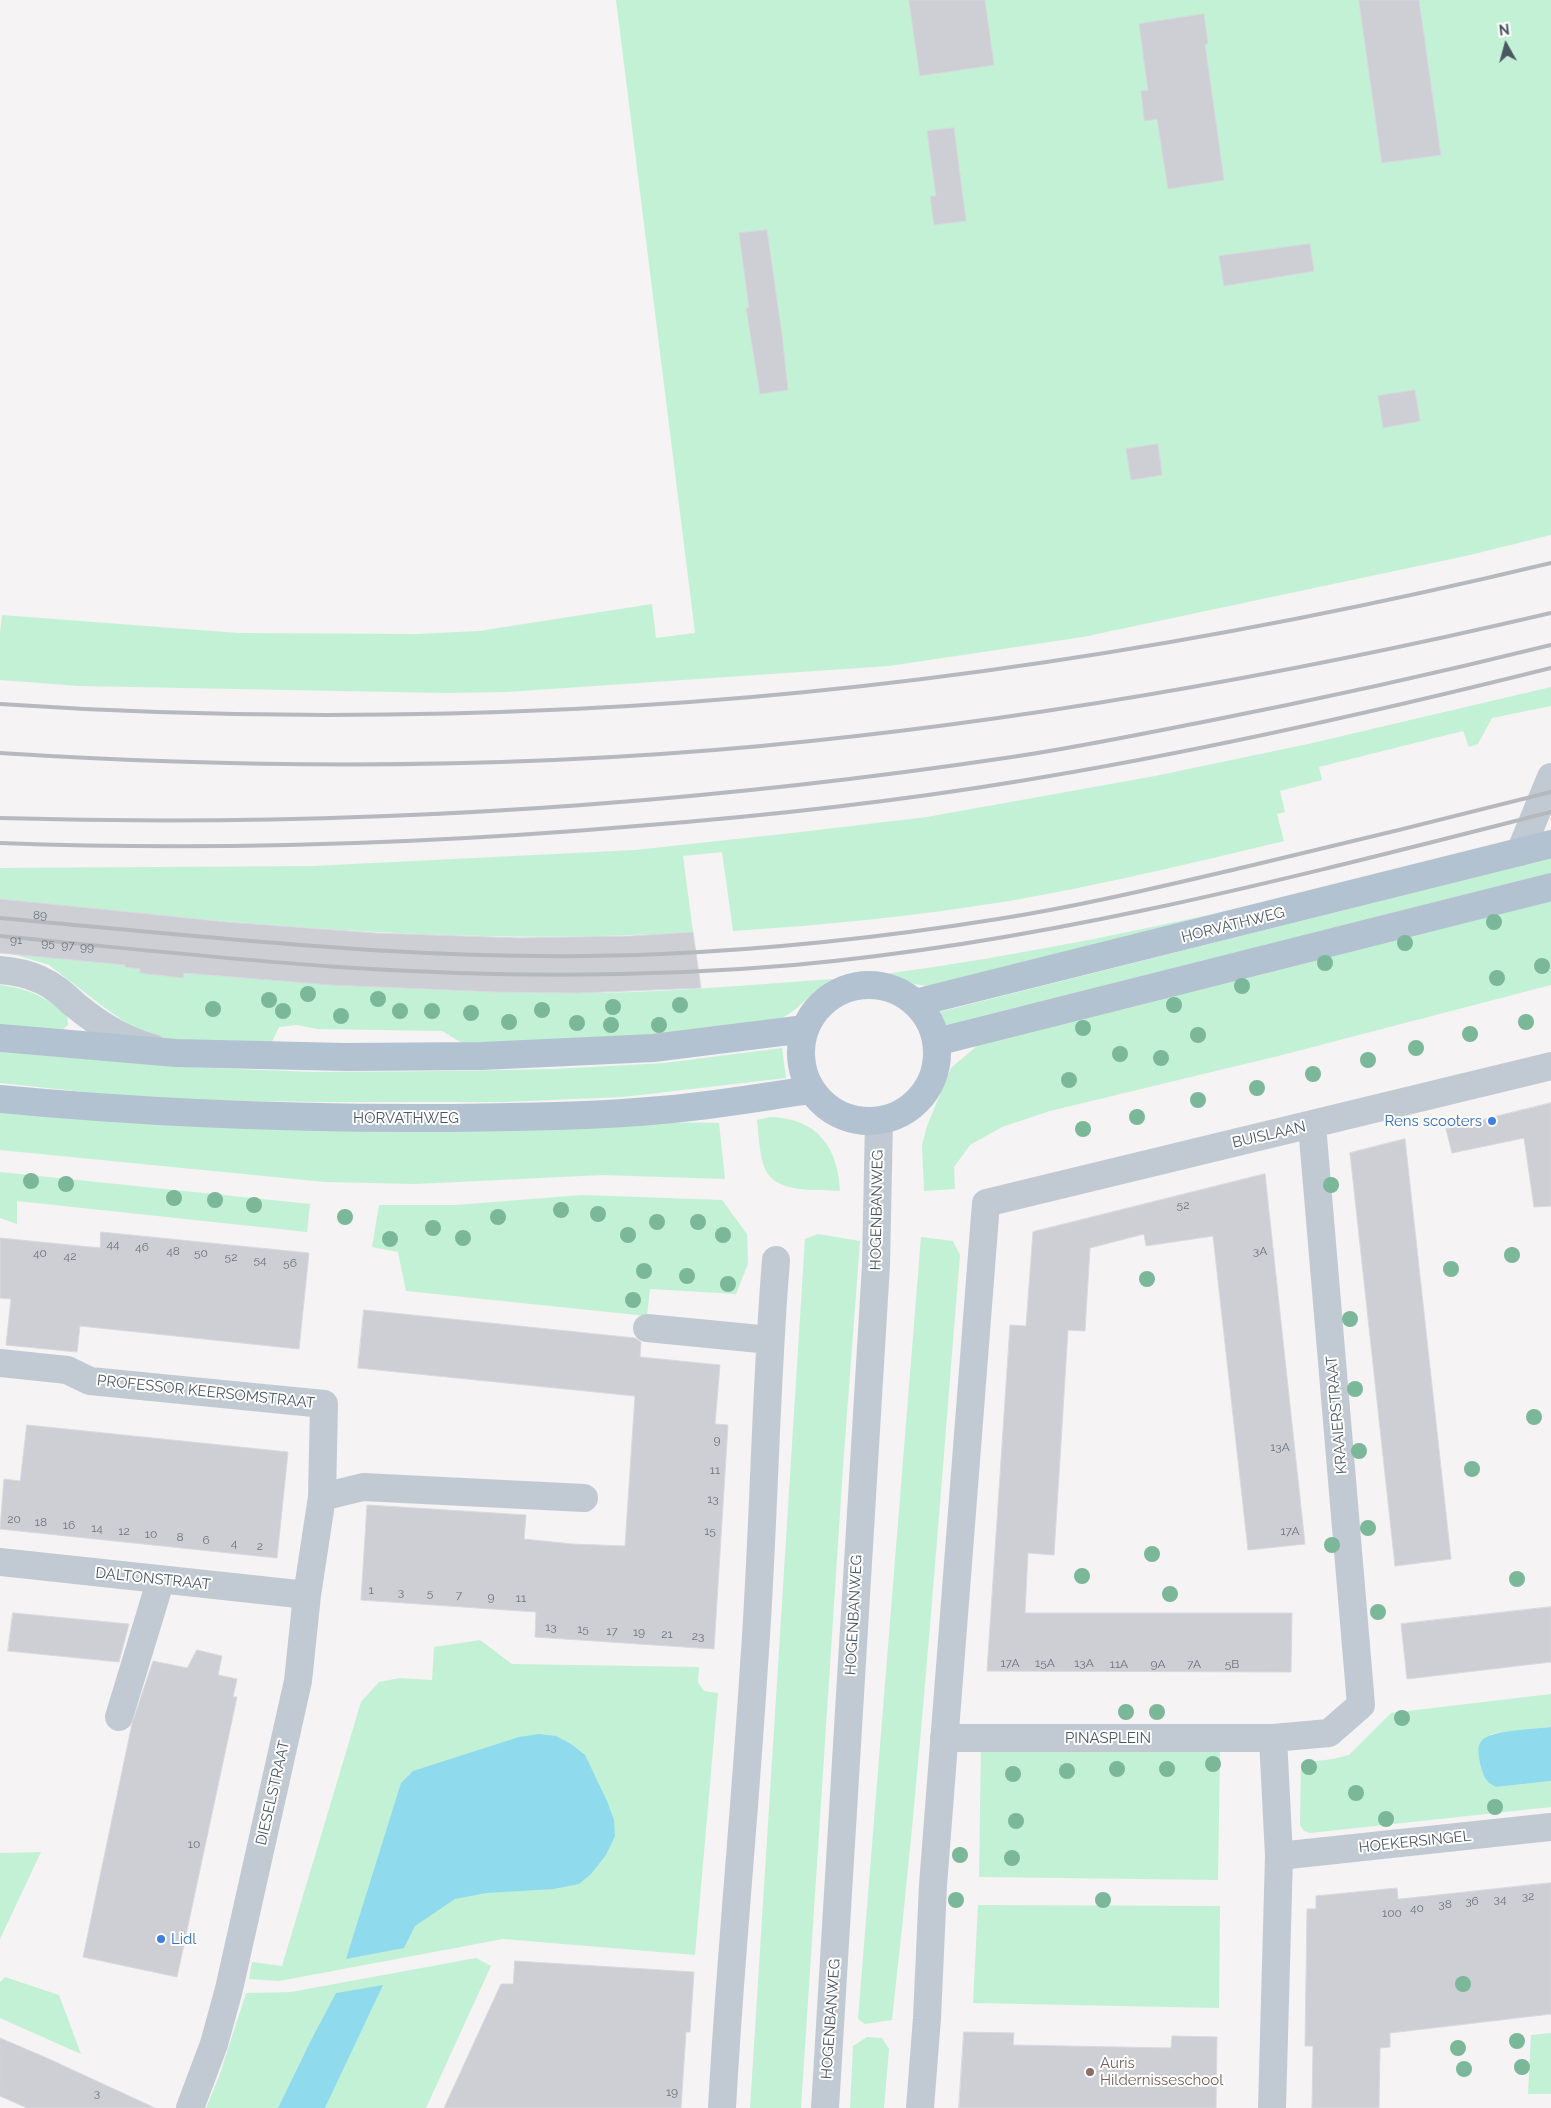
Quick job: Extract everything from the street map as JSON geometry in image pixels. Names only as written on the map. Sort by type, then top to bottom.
[{"type":"main road","name":"HORVÁTHWEG","points":[[915,1003],[1551,844]]},
{"type":"main road","points":[[936,1042],[1551,887]]},
{"type":"main road","points":[[868,985],[884,987],[898,992],[915,1003],[925,1014],[932,1027],[937,1057],[935,1073],[929,1087],[920,1100],[908,1110],[894,1117],[866,1122],[840,1116],[819,1100],[811,1090],[802,1066],[801,1041],[805,1029],[822,1004],[848,988],[868,985]]},
{"type":"main road","points":[[0,1038],[176,1053],[344,1057],[539,1055],[653,1048],[805,1029]]},
{"type":"main road","name":"HORVATHWEG","points":[[0,1099],[97,1108],[230,1115],[357,1119],[539,1117],[662,1110],[811,1090]]},
{"type":"street","points":[[1520,852],[1551,777]]},
{"type":"street","points":[[0,970],[25,974],[42,980],[56,988],[77,1007],[126,1039],[176,1053]]},
{"type":"street","name":"BUISLAAN","points":[[944,1738],[986,1202],[1551,1066]]},
{"type":"street","name":"HOGENBANWEG","points":[[825,2108],[876,1275],[879,1121]]},
{"type":"street","name":"KRAAIERSTRAAT","points":[[1312,1125],[1361,1704]]},
{"type":"street","points":[[722,2108],[730,1962],[754,1664],[770,1340],[776,1260]]},
{"type":"street","points":[[647,1328],[770,1340]]},
{"type":"street","name":"PROFESSOR KEERSOMSTRAAT","points":[[0,1363],[67,1370],[90,1381],[324,1404]]},
{"type":"street","name":"DIESELSTRAAT","points":[[190,2108],[214,2044],[229,1989],[298,1681],[307,1595],[322,1497],[324,1404]]},
{"type":"street","points":[[322,1497],[363,1487],[584,1498]]},
{"type":"street","name":"DALTONSTRAAT","points":[[0,1562],[307,1595]]},
{"type":"street","points":[[119,1717],[161,1579]]},
{"type":"street","name":"PINASPLEIN","points":[[944,1738],[1273,1738],[1330,1734],[1361,1704]]},
{"type":"street","points":[[920,2108],[944,1738]]},
{"type":"street","points":[[1272,2108],[1278,1856],[1273,1738]]},
{"type":"street","name":"HOEKERSINGEL","points":[[1278,1856],[1551,1827]]},
{"type":"green space","points":[[616,0],[1551,0],[1551,535],[1470,555],[1083,637],[889,666],[506,692],[446,693],[79,686],[0,680],[2,615],[238,633],[416,634],[479,631],[652,604],[656,638],[695,633]]},
{"type":"green space","points":[[1551,687],[1551,706],[1492,718],[1478,744],[1469,747],[1463,731],[1319,767],[1322,780],[1280,791],[1285,812],[1277,814],[1284,841],[1078,888],[1009,901],[906,916],[733,931],[722,852],[683,856],[693,932],[519,937],[346,930],[260,924],[0,899],[0,868],[313,866],[635,850],[927,817],[1155,776],[1308,744]]},
{"type":"green space","points":[[1551,858],[1551,873],[946,1025],[939,1012]]},
{"type":"green space","points":[[1296,895],[927,986],[914,984],[885,974],[989,958],[1091,939]]},
{"type":"green space","points":[[1551,901],[1551,985],[1282,1055],[1050,1111],[1002,1127],[970,1145],[954,1167],[955,1189],[924,1191],[922,1145],[927,1126],[951,1068],[978,1045]]},
{"type":"green space","points":[[13,954],[125,965],[125,967],[140,969],[141,973],[183,978],[184,973],[429,990],[528,993],[641,992],[833,979],[782,1018],[633,1038],[467,1046],[442,1031],[317,1029],[297,1025],[279,1027],[270,1046],[156,1040],[132,1027],[49,965]]},
{"type":"green space","points":[[0,985],[36,994],[67,1014],[68,1025],[61,1031],[0,1026]]},
{"type":"green space","points":[[782,1048],[786,1078],[623,1097],[505,1102],[190,1100],[113,1095],[0,1083],[0,1052],[187,1067],[314,1072],[554,1069],[664,1063]]},
{"type":"green space","points":[[0,1108],[426,1132],[646,1123],[719,1123],[725,1179],[602,1175],[416,1184],[325,1182],[0,1150]]},
{"type":"green space","points":[[770,1117],[800,1123],[812,1129],[822,1138],[835,1161],[840,1191],[798,1189],[778,1183],[770,1177],[765,1169],[762,1158],[757,1120]]},
{"type":"green space","points":[[0,1172],[310,1204],[307,1232],[17,1201],[17,1224],[0,1218]]},
{"type":"green space","points":[[582,1195],[722,1200],[747,1234],[748,1264],[736,1294],[650,1289],[647,1316],[406,1291],[398,1252],[372,1247],[379,1205],[456,1205]]},
{"type":"green space","points":[[818,1234],[860,1241],[843,1467],[801,2108],[750,2108],[805,1239]]},
{"type":"green space","points":[[921,1237],[953,1241],[960,1255],[921,1734],[892,2020],[865,2024],[858,2019]]},
{"type":"green space","points":[[480,1640],[512,1664],[699,1667],[698,1682],[704,1691],[718,1693],[695,1955],[503,1939],[279,1981],[249,1979],[252,1962],[282,1966],[361,1702],[379,1682],[400,1678],[432,1680],[434,1647]]},
{"type":"green space","points":[[1551,1694],[1551,1727],[1491,1734],[1496,1787],[1551,1781],[1551,1807],[1310,1833],[1304,1831],[1300,1825],[1301,1763],[1349,1755],[1391,1713]]},
{"type":"green space","points":[[981,1746],[1220,1750],[1218,1880],[979,1877]]},
{"type":"green space","points":[[41,1852],[0,1939],[0,1853]]},
{"type":"green space","points":[[978,1905],[1220,1906],[1219,2008],[973,2003]]},
{"type":"green space","points":[[476,1958],[491,1966],[426,2108],[325,2108],[382,1985],[308,2046],[278,2108],[206,2108],[220,2074],[246,1993],[291,1992]]},
{"type":"green space","points":[[5,1977],[59,1995],[81,2054],[0,2018],[0,1982]]},
{"type":"green space","points":[[1551,2033],[1551,2094],[1528,2094],[1531,2035]]},
{"type":"green space","points":[[867,2037],[882,2038],[889,2049],[884,2108],[850,2108],[853,2046]]},
{"type":"water","points":[[1551,1727],[1551,1781],[1496,1787],[1485,1778],[1478,1748],[1482,1740],[1504,1732]]},
{"type":"water","points":[[539,1734],[556,1736],[571,1744],[585,1755],[607,1801],[614,1820],[615,1836],[606,1855],[591,1874],[579,1884],[554,1889],[486,1893],[455,1899],[415,1926],[404,1948],[346,1959],[401,1783],[413,1771],[519,1737]]},
{"type":"water","points":[[383,1985],[325,2108],[278,2108],[336,1993]]},
{"type":"building","points":[[909,0],[985,0],[994,65],[920,76]]},
{"type":"building","points":[[1359,0],[1419,0],[1441,155],[1382,163]]},
{"type":"building","points":[[1204,14],[1208,44],[1205,44],[1224,180],[1168,189],[1157,119],[1145,121],[1144,118],[1141,91],[1148,90],[1139,24]]},
{"type":"building","points":[[954,128],[966,221],[934,225],[930,196],[936,196],[927,131]]},
{"type":"building","points":[[767,230],[788,390],[760,394],[746,308],[749,308],[739,233]]},
{"type":"building","points":[[1310,244],[1314,271],[1224,286],[1219,256]]},
{"type":"building","points":[[1415,390],[1420,421],[1383,428],[1378,396]]},
{"type":"building","points":[[1158,444],[1162,475],[1131,480],[1126,449]]},
{"type":"building","points":[[0,899],[227,922],[375,933],[519,938],[631,936],[693,932],[701,988],[578,993],[496,992],[332,985],[184,973],[183,978],[140,973],[140,969],[125,967],[125,965],[0,953]]},
{"type":"building","points":[[1551,1103],[1551,1206],[1534,1207],[1524,1138],[1452,1153],[1446,1129]]},
{"type":"building","points":[[1405,1139],[1451,1559],[1395,1566],[1350,1153]]},
{"type":"building","points":[[1265,1174],[1305,1544],[1248,1550],[1213,1236],[1146,1246],[1144,1234],[1090,1248],[1085,1331],[1068,1330],[1054,1555],[1028,1553],[1025,1613],[1292,1613],[1291,1672],[987,1671],[1010,1325],[1026,1326],[1033,1232]]},
{"type":"building","points":[[101,1232],[309,1253],[299,1349],[80,1326],[77,1352],[6,1345],[11,1299],[0,1298],[0,1238],[100,1248]]},
{"type":"building","points":[[364,1310],[635,1338],[641,1342],[640,1357],[720,1365],[715,1424],[728,1425],[714,1649],[535,1637],[536,1612],[361,1600],[367,1505],[526,1515],[524,1539],[572,1544],[625,1546],[635,1396],[358,1368]]},
{"type":"building","points":[[27,1425],[288,1452],[277,1558],[0,1529],[4,1479],[20,1481]]},
{"type":"building","points":[[1551,1607],[1551,1662],[1407,1679],[1401,1624]]},
{"type":"building","points":[[13,1613],[129,1624],[119,1662],[8,1651]]},
{"type":"building","points":[[197,1650],[222,1656],[218,1675],[237,1679],[233,1697],[237,1697],[177,1977],[83,1957],[132,1724],[153,1661],[187,1668]]},
{"type":"building","points":[[1551,1883],[1551,2014],[1390,2033],[1390,2047],[1380,2048],[1379,2108],[1312,2108],[1313,2046],[1305,2046],[1307,1909],[1316,1909],[1316,1896],[1397,1888],[1398,1899]]},
{"type":"building","points":[[515,1961],[694,1972],[690,2032],[686,2032],[681,2108],[444,2108],[501,1984],[513,1984]]},
{"type":"building","name":"Auris Hildernisseschool","points":[[964,2032],[1014,2033],[1013,2045],[1171,2048],[1172,2036],[1217,2037],[1216,2108],[959,2108]]},
{"type":"building","points":[[0,2038],[155,2108],[27,2108],[0,2096]]},
{"type":"railway","points":[[0,704],[215,714],[430,714],[697,702],[820,691],[943,677],[1188,639],[1431,591],[1551,563]]},
{"type":"railway","points":[[0,753],[189,762],[381,764],[477,763],[572,759],[667,754],[761,746],[961,723],[1159,693],[1355,656],[1551,613]]},
{"type":"railway","points":[[0,818],[254,820],[381,816],[508,810],[760,789],[1012,757],[1082,745],[1331,696],[1551,645]]},
{"type":"railway","points":[[0,843],[239,846],[398,841],[637,826],[829,808],[972,789],[1087,770],[1353,715],[1551,668]]},
{"type":"railway","points":[[0,918],[247,941],[412,952],[578,956],[745,949],[914,931],[1060,908],[1245,867],[1551,792]]},
{"type":"railway","points":[[0,936],[296,964],[452,973],[623,974],[794,965],[986,940],[1176,904],[1551,812]]},
{"type":"place","name":"Rens scooters","points":[[1492,1121]]},
{"type":"place","name":"Lidl","points":[[161,1939]]},
{"type":"place","name":"Auris Hildernisseschool","points":[[1090,2072]]}]
